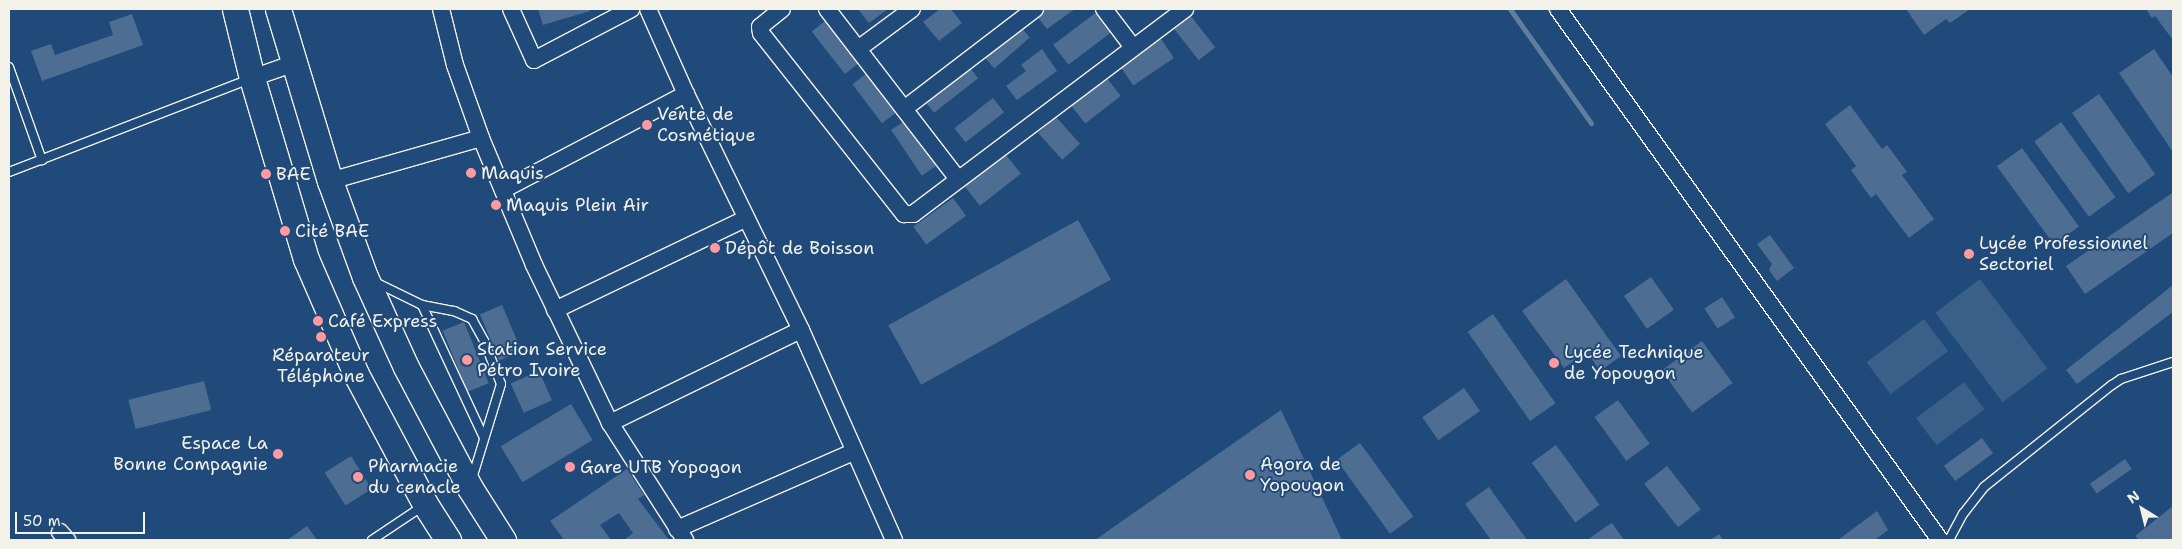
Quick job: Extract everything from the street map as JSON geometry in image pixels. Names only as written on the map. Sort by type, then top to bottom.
[{"type":"main road","points":[[235,9],[252,78],[306,259],[356,374],[425,504],[448,540]]},
{"type":"main road","points":[[278,9],[292,64],[330,181],[365,277],[406,367],[470,488],[503,540]]},
{"type":"street","points":[[441,9],[455,65],[481,138],[555,310],[610,424],[681,535],[853,452]]},
{"type":"street","points":[[511,9],[534,60],[631,9]]},
{"type":"street","points":[[648,9],[686,94],[801,330],[853,452],[894,540]]},
{"type":"street","points":[[782,9],[760,27],[761,33],[904,214],[919,211],[1132,46],[1184,9]]},
{"type":"street","points":[[827,9],[958,179]]},
{"type":"street","points":[[858,49],[912,9]]},
{"type":"street","points":[[904,109],[1036,9]]},
{"type":"street","points":[[1104,9],[1132,46]]},
{"type":"street","points":[[1558,9],[1940,540]]},
{"type":"street","points":[[252,78],[292,64]]},
{"type":"street","points":[[503,190],[686,94]]},
{"type":"street","points":[[330,181],[481,138]]},
{"type":"street","points":[[555,310],[746,219]]},
{"type":"street","points":[[610,424],[801,330]]},
{"type":"lane","points":[[9,67],[42,160]]},
{"type":"lane","points":[[9,172],[252,78]]},
{"type":"lane","points":[[365,277],[422,305],[454,311],[472,319],[484,341],[501,384],[497,406],[483,436],[470,488]]},
{"type":"lane","points":[[422,305],[483,436]]},
{"type":"lane","points":[[1949,540],[1963,514],[1984,487],[2097,397],[2120,379],[2173,362]]},
{"type":"lane","points":[[372,540],[425,504]]},
{"type":"shaded area","points":[[1980,279],[2047,368],[2003,402],[1935,313]]},
{"type":"shaded area","points":[[1924,319],[1948,351],[1891,394],[1866,362]]},
{"type":"shaded area","points":[[1964,382],[1984,409],[1937,445],[1916,418]]},
{"type":"building","points":[[538,9],[589,9],[590,11],[543,25]]},
{"type":"building","points":[[858,9],[888,9],[869,23]]},
{"type":"building","points":[[940,9],[951,9],[962,23],[939,41],[923,22]]},
{"type":"building","points":[[1042,9],[1075,9],[1047,29],[1035,14]]},
{"type":"building","points":[[1906,9],[1970,9],[1950,23],[1946,19],[1924,35]]},
{"type":"building","points":[[2146,9],[2173,9],[2173,40],[2155,16],[2152,18]]},
{"type":"building","points":[[1098,11],[1113,31],[1068,65],[1053,45]]},
{"type":"building","points":[[132,14],[143,45],[42,81],[31,51],[51,44],[55,55],[113,35],[109,22]]},
{"type":"building","points":[[1190,15],[1215,47],[1199,60],[1173,28]]},
{"type":"building","points":[[829,18],[862,61],[845,74],[812,32]]},
{"type":"building","points":[[1018,24],[1030,38],[994,68],[983,55]]},
{"type":"building","points":[[1161,39],[1174,58],[1133,85],[1120,66]]},
{"type":"building","points":[[1042,49],[1057,71],[1017,100],[1006,86],[1026,71],[1021,65]]},
{"type":"building","points":[[2154,49],[2173,77],[2173,152],[2119,73]]},
{"type":"building","points":[[967,64],[978,78],[934,113],[923,98]]},
{"type":"building","points":[[870,71],[899,110],[882,123],[852,84]]},
{"type":"building","points":[[1106,77],[1121,96],[1085,124],[1071,105]]},
{"type":"building","points":[[2099,94],[2155,174],[2128,193],[2072,113]]},
{"type":"building","points":[[993,98],[1004,112],[965,142],[954,128]]},
{"type":"building","points":[[1850,105],[1882,149],[1887,145],[1907,172],[1902,175],[1934,219],[1909,238],[1876,194],[1871,198],[1851,170],[1856,166],[1825,124]]},
{"type":"building","points":[[1056,117],[1080,144],[1062,160],[1038,133]]},
{"type":"building","points":[[906,120],[937,166],[922,176],[891,130]]},
{"type":"building","points":[[2061,122],[2116,197],[2089,217],[2034,141]]},
{"type":"building","points":[[2022,148],[2079,226],[2054,245],[1997,166]]},
{"type":"building","points":[[1003,151],[1021,174],[980,206],[962,183]]},
{"type":"building","points":[[2172,193],[2173,233],[2085,294],[2066,266]]},
{"type":"building","points":[[953,198],[966,216],[926,245],[913,227]]},
{"type":"building","points":[[1078,220],[1111,279],[921,385],[888,325]]},
{"type":"building","points":[[1770,235],[1794,268],[1777,281],[1769,270],[1772,264],[1757,244]]},
{"type":"building","points":[[1651,277],[1674,310],[1647,329],[1624,296]]},
{"type":"building","points":[[1566,279],[1621,356],[1600,371],[1587,352],[1564,368],[1522,311]]},
{"type":"building","points":[[2173,285],[2173,312],[2077,384],[2066,370]]},
{"type":"building","points":[[1722,297],[1735,317],[1717,329],[1704,308]]},
{"type":"building","points":[[502,305],[522,351],[499,360],[480,314]]},
{"type":"building","points":[[1493,314],[1556,403],[1530,421],[1468,332]]},
{"type":"building","points":[[464,322],[489,383],[467,392],[443,331]]},
{"type":"building","points":[[1702,341],[1733,383],[1692,412],[1662,370]]},
{"type":"building","points":[[539,371],[552,400],[524,413],[511,384]]},
{"type":"building","points":[[204,381],[211,410],[136,429],[128,400]]},
{"type":"building","points":[[1464,388],[1480,411],[1438,440],[1422,417]]},
{"type":"building","points":[[1618,400],[1650,444],[1626,461],[1595,417]]},
{"type":"building","points":[[571,404],[593,440],[522,482],[501,446]]},
{"type":"building","name":"Agora de Yopougon","points":[[1281,410],[1342,540],[1095,540]]},
{"type":"building","points":[[1982,438],[1993,453],[1955,481],[1944,466]]},
{"type":"building","points":[[1360,443],[1413,517],[1390,534],[1337,460]]},
{"type":"building","points":[[1556,445],[1599,505],[1575,523],[1532,463]]},
{"type":"building","points":[[351,456],[372,489],[345,506],[325,472]]},
{"type":"building","points":[[2125,459],[2132,469],[2097,493],[2090,484]]},
{"type":"building","points":[[1667,466],[1701,509],[1678,527],[1644,484]]},
{"type":"building","points":[[627,469],[644,495],[638,499],[669,540],[624,540],[633,533],[619,513],[600,525],[611,540],[564,540],[550,521]]},
{"type":"building","points":[[1489,487],[1527,540],[1491,540],[1465,504]]},
{"type":"building","points":[[2173,506],[2173,540],[2139,540],[2135,536]]},
{"type":"building","points":[[1877,511],[1888,530],[1875,540],[1838,540]]},
{"type":"building","points":[[1612,523],[1624,540],[1587,540],[1607,526]]},
{"type":"building","points":[[307,526],[317,540],[287,540]]},
{"type":"building","points":[[1719,534],[1723,540],[1710,540],[1715,537]]},
{"type":"waterway","points":[[1510,9],[1591,123]]},
{"type":"place","name":"Vente de Cosmétique","points":[[647,125]]},
{"type":"place","name":"Maquis","points":[[471,173]]},
{"type":"place","name":"BAE","points":[[266,174]]},
{"type":"place","name":"Maquis Plein Air","points":[[496,205]]},
{"type":"place","name":"Cité BAE","points":[[285,231]]},
{"type":"place","name":"Dépôt de Boisson","points":[[715,248]]},
{"type":"place","name":"Lycée Professionnel Sectoriel","points":[[1969,254]]},
{"type":"place","name":"Café Express","points":[[318,321]]},
{"type":"place","name":"Réparateur Téléphone","points":[[321,337]]},
{"type":"place","name":"Station Service Pétro Ivoire","points":[[467,360]]},
{"type":"place","name":"Lycée Technique de Yopougon","points":[[1554,363]]},
{"type":"place","name":"Espace La Bonne Compagnie","points":[[278,454]]},
{"type":"place","name":"Gare UTB Yopogon","points":[[570,467]]},
{"type":"place","name":"Agora de Yopougon","points":[[1250,475]]},
{"type":"place","name":"Pharmacie du cenacle","points":[[358,477]]}]
